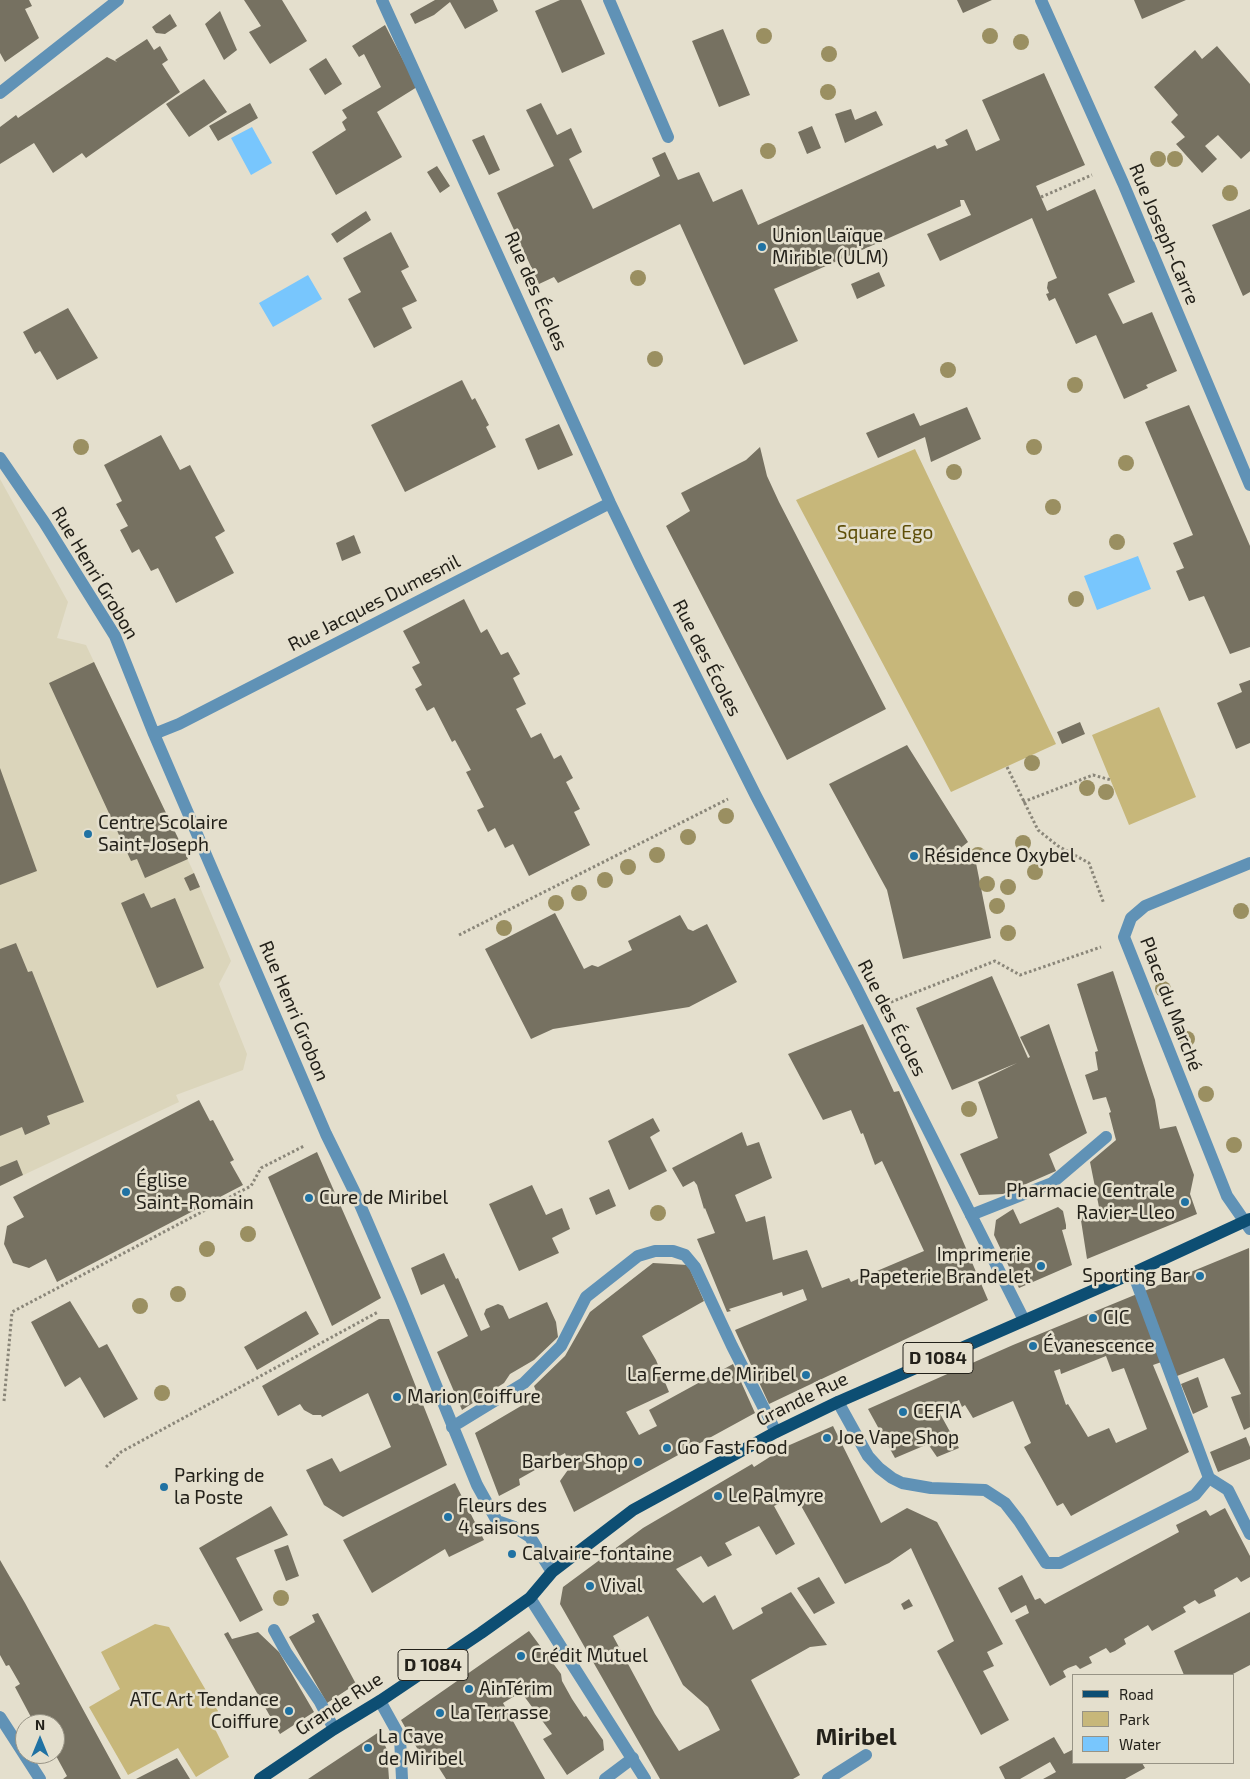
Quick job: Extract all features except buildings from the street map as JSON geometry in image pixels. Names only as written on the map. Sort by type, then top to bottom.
[{"type":"main road","name":"Grande Rue","points":[[269,1777],[334,1728],[380,1701],[530,1598],[552,1572],[632,1510],[776,1432],[838,1402],[1249,1223]]},
{"type":"street","points":[[0,94],[118,0]]},
{"type":"street","name":"Rue des Écoles","points":[[382,0],[610,503],[751,787],[868,1010],[1024,1320]]},
{"type":"street","points":[[608,0],[668,137]]},
{"type":"street","name":"Rue Joseph-Carre","points":[[1041,0],[1123,183],[1250,485]]},
{"type":"street","name":"Rue Henri Grobon","points":[[0,458],[44,522],[115,636],[154,734],[326,1134],[355,1193],[401,1300],[477,1485],[497,1522],[514,1527],[530,1537],[552,1572]]},
{"type":"street","name":"Rue Jacques Dumesnil","points":[[154,734],[179,724],[610,503]]},
{"type":"street","name":"Place du Marché","points":[[1249,1223],[1227,1196],[1124,937],[1131,918],[1145,906],[1250,863]]},
{"type":"street","points":[[970,1214],[1052,1183],[1106,1136]]},
{"type":"street","points":[[452,1427],[524,1383],[561,1346],[586,1298],[630,1262],[638,1256],[655,1251],[673,1251],[685,1255],[695,1267],[732,1346],[776,1432]]},
{"type":"street","points":[[1133,1272],[1209,1478],[1228,1490],[1250,1534]]},
{"type":"street","points":[[838,1402],[868,1456],[879,1468],[902,1483],[931,1488],[985,1490],[1006,1503],[1046,1563],[1060,1563],[1195,1495],[1209,1478]]},
{"type":"street","points":[[530,1598],[645,1779]]},
{"type":"street","points":[[274,1630],[286,1652],[320,1702],[334,1728]]},
{"type":"street","points":[[380,1701],[400,1737],[402,1779]]},
{"type":"street","points":[[0,1717],[40,1779]]},
{"type":"street","points":[[828,1779],[866,1755]]},
{"type":"street","points":[[605,1779],[632,1758]]},
{"type":"path","points":[[1041,197],[1095,173]]},
{"type":"path","points":[[1007,767],[1038,830],[1058,846],[1089,863],[1104,904]]},
{"type":"path","points":[[1023,802],[1093,775],[1110,780]]},
{"type":"path","points":[[459,935],[751,787]]},
{"type":"path","points":[[868,1010],[995,961],[1020,975],[1106,945]]},
{"type":"path","points":[[4,1401],[12,1312],[250,1186],[260,1168],[326,1134]]},
{"type":"path","points":[[106,1467],[120,1452],[401,1300]]},
{"type":"shaded area","name":"Centre Scolaire Saint-Joseph","points":[[0,479],[68,602],[57,638],[86,645],[194,873],[231,961],[219,984],[247,1054],[243,1070],[176,1095],[179,1102],[0,1186]]},
{"type":"green space","name":"Square Ego","points":[[915,449],[1056,744],[951,792],[796,500]]},
{"type":"green space","points":[[1159,707],[1196,797],[1129,825],[1092,735]]},
{"type":"green space","points":[[155,1624],[169,1627],[218,1711],[213,1725],[229,1757],[196,1777],[178,1748],[128,1775],[89,1707],[120,1689],[101,1652]]},
{"type":"water","points":[[252,127],[272,163],[251,175],[231,138]]},
{"type":"water","points":[[308,275],[322,299],[273,327],[259,303]]},
{"type":"water","points":[[1138,556],[1151,589],[1097,610],[1084,576]]},
{"type":"place","name":"Union Laïque Mirible (ULM)","points":[[762,247]]},
{"type":"place","name":"Centre Scolaire Saint-Joseph","points":[[88,834]]},
{"type":"place","name":"Résidence Oxybel","points":[[914,856]]},
{"type":"place","name":"Église Saint-Romain","points":[[126,1192]]},
{"type":"place","name":"Cure de Miribel","points":[[309,1198]]},
{"type":"place","name":"Pharmacie Centrale Ravier-Lleo","points":[[1185,1202]]},
{"type":"place","name":"Imprimerie Papeterie Brandelet","points":[[1041,1266]]},
{"type":"place","name":"Sporting Bar","points":[[1200,1276]]},
{"type":"place","name":"CIC","points":[[1093,1318]]},
{"type":"place","name":"Évanescence","points":[[1033,1346]]},
{"type":"place","name":"La Ferme de Miribel","points":[[806,1375]]},
{"type":"place","name":"Marion Coiffure","points":[[397,1397]]},
{"type":"place","name":"CEFIA","points":[[903,1412]]},
{"type":"place","name":"Joe Vape Shop","points":[[827,1438]]},
{"type":"place","name":"Go Fast Food","points":[[667,1448]]},
{"type":"place","name":"Barber Shop","points":[[638,1462]]},
{"type":"place","name":"Parking de la Poste","points":[[164,1487]]},
{"type":"place","name":"Le Palmyre","points":[[718,1496]]},
{"type":"place","name":"Fleurs des 4 saisons","points":[[448,1517]]},
{"type":"place","name":"Calvaire-fontaine","points":[[512,1554]]},
{"type":"place","name":"Vival","points":[[590,1586]]},
{"type":"place","name":"Crédit Mutuel","points":[[521,1656]]},
{"type":"place","name":"AinTérim","points":[[469,1689]]},
{"type":"place","name":"ATC Art Tendance Coiffure","points":[[289,1711]]},
{"type":"place","name":"La Terrasse","points":[[440,1713]]},
{"type":"place","name":"La Cave de Miribel","points":[[368,1748]]},
{"type":"district","name":"Miribel","points":[[856,1737]]}]
